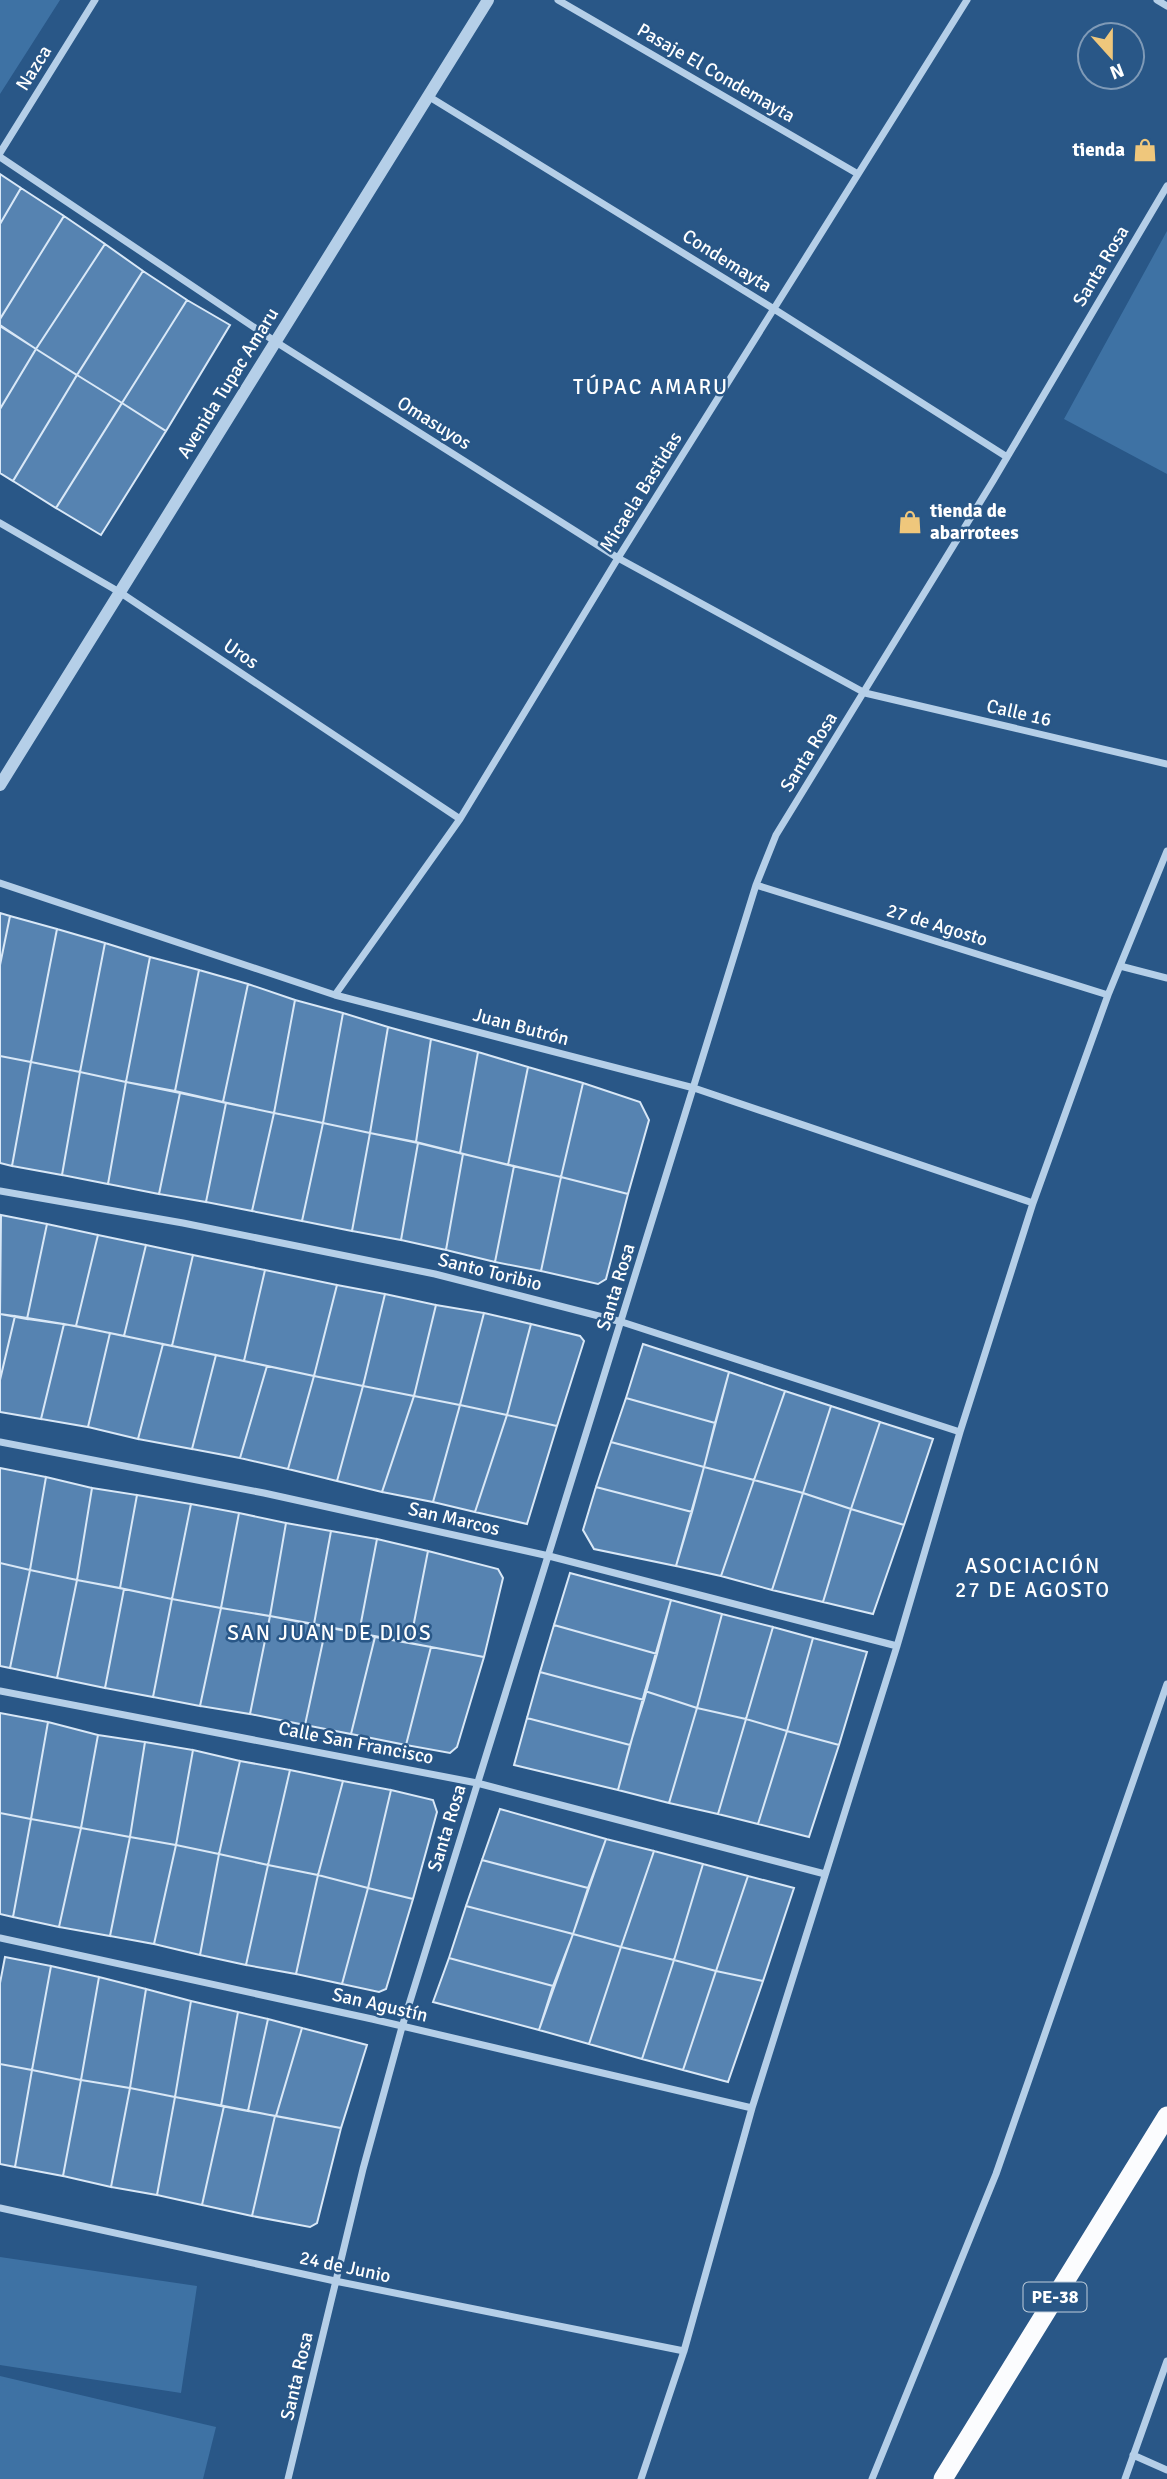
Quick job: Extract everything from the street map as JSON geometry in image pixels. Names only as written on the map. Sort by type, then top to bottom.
[{"type":"highway","name":"PE-38","points":[[943,2479],[1167,2116]]},
{"type":"street","name":"Nazca","points":[[0,155],[95,0]]},
{"type":"street","name":"Avenida Tupac Amaru","points":[[0,785],[488,0]]},
{"type":"street","name":"Pasaje El Condemayta","points":[[558,0],[858,174]]},
{"type":"street","name":"Micaela Bastidas","points":[[335,995],[460,819],[618,558],[967,0]]},
{"type":"street","points":[[1157,0],[1167,6]]},
{"type":"street","name":"Condemayta","points":[[428,96],[774,309],[1007,457]]},
{"type":"street","name":"Omasuyos","points":[[0,155],[276,341],[618,558],[865,693]]},
{"type":"street","name":"Santa Rosa","points":[[288,2479],[335,2281],[402,2027],[756,885],[776,835],[865,693],[1167,186]]},
{"type":"street","name":"Uros","points":[[0,523],[121,593],[460,819]]},
{"type":"street","name":"Calle 16","points":[[865,693],[1167,764]]},
{"type":"street","points":[[641,2479],[684,2351],[752,2108],[1033,1203],[1108,995],[1167,851]]},
{"type":"street","name":"Juan Butrón","points":[[0,883],[335,995],[694,1088],[1033,1203]]},
{"type":"street","name":"27 de Agosto","points":[[756,885],[1108,995]]},
{"type":"street","points":[[1120,966],[1167,978]]},
{"type":"street","name":"Santo Toribio","points":[[0,1191],[183,1223],[435,1274],[622,1322],[960,1432]]},
{"type":"street","name":"San Marcos","points":[[0,1442],[264,1493],[549,1556],[897,1646]]},
{"type":"street","points":[[872,2479],[996,2174],[1167,1684]]},
{"type":"street","name":"Calle San Francisco","points":[[0,1691],[477,1783],[825,1874]]},
{"type":"street","name":"San Agustín","points":[[0,1938],[752,2108]]},
{"type":"street","name":"24 de Junio","points":[[0,2208],[335,2281],[684,2351]]},
{"type":"street","points":[[1125,2479],[1167,2361]]},
{"type":"street","points":[[1133,2455],[1167,2470]]},
{"type":"shaded area","points":[[0,0],[60,0],[0,94]]},
{"type":"shaded area","points":[[1167,231],[1167,474],[1064,419]]},
{"type":"shaded area","points":[[0,2257],[197,2286],[181,2393],[0,2365]]},
{"type":"shaded area","points":[[0,2376],[216,2427],[203,2479],[0,2479]]},
{"type":"building","points":[[0,174],[21,188],[0,224]]},
{"type":"building","points":[[21,188],[64,216],[0,319],[0,224]]},
{"type":"building","points":[[64,216],[105,244],[36,349],[0,326],[0,319]]},
{"type":"building","points":[[105,244],[143,271],[77,375],[36,349]]},
{"type":"building","points":[[143,271],[187,300],[122,403],[77,375]]},
{"type":"building","points":[[187,300],[230,325],[166,431],[122,403]]},
{"type":"building","points":[[0,325],[36,349],[0,409]]},
{"type":"building","points":[[36,349],[77,375],[13,481],[0,473],[0,409]]},
{"type":"building","points":[[77,375],[122,403],[56,508],[13,481]]},
{"type":"building","points":[[122,403],[166,431],[101,535],[56,508]]},
{"type":"building","points":[[0,913],[10,916],[0,965]]},
{"type":"building","points":[[10,916],[57,929],[31,1062],[0,1056],[0,965]]},
{"type":"building","points":[[57,929],[105,943],[80,1072],[31,1062]]},
{"type":"building","points":[[105,943],[150,957],[126,1082],[80,1072]]},
{"type":"building","points":[[150,957],[199,970],[175,1091],[126,1082]]},
{"type":"building","points":[[199,970],[248,984],[223,1102],[175,1091]]},
{"type":"building","points":[[248,984],[295,1000],[274,1113],[223,1102]]},
{"type":"building","points":[[295,1000],[343,1013],[323,1123],[274,1113]]},
{"type":"building","points":[[343,1013],[388,1027],[370,1133],[323,1123]]},
{"type":"building","points":[[388,1027],[431,1039],[416,1142],[370,1133]]},
{"type":"building","points":[[431,1039],[478,1052],[460,1153],[416,1142]]},
{"type":"building","points":[[478,1052],[528,1067],[508,1165],[460,1153]]},
{"type":"building","points":[[0,1056],[31,1062],[12,1166],[0,1163]]},
{"type":"building","points":[[31,1062],[80,1072],[62,1175],[12,1166]]},
{"type":"building","points":[[528,1067],[583,1083],[561,1177],[508,1165]]},
{"type":"building","points":[[80,1072],[126,1082],[108,1184],[62,1175]]},
{"type":"building","points":[[126,1082],[180,1093],[159,1194],[108,1184]]},
{"type":"building","points":[[583,1083],[640,1102],[649,1120],[628,1194],[561,1177]]},
{"type":"building","points":[[180,1093],[226,1103],[206,1202],[159,1194]]},
{"type":"building","points":[[226,1103],[274,1113],[252,1211],[206,1202]]},
{"type":"building","points":[[274,1113],[323,1123],[302,1221],[252,1211]]},
{"type":"building","points":[[323,1123],[370,1133],[352,1231],[302,1221]]},
{"type":"building","points":[[370,1133],[418,1143],[401,1240],[352,1231]]},
{"type":"building","points":[[418,1143],[463,1154],[446,1250],[401,1240]]},
{"type":"building","points":[[463,1154],[514,1166],[495,1262],[446,1250]]},
{"type":"building","points":[[514,1166],[561,1177],[541,1271],[495,1262]]},
{"type":"building","points":[[561,1177],[628,1194],[606,1279],[598,1284],[541,1271]]},
{"type":"building","points":[[1,1215],[47,1224],[27,1319],[0,1314]]},
{"type":"building","points":[[47,1224],[98,1235],[76,1326],[27,1319]]},
{"type":"building","points":[[98,1235],[146,1245],[124,1336],[76,1326]]},
{"type":"building","points":[[146,1245],[193,1255],[172,1346],[124,1336]]},
{"type":"building","points":[[193,1255],[265,1270],[244,1361],[172,1346]]},
{"type":"building","points":[[265,1270],[337,1285],[314,1376],[244,1361]]},
{"type":"building","points":[[337,1285],[385,1294],[363,1386],[314,1376]]},
{"type":"building","points":[[385,1294],[436,1305],[414,1396],[363,1386]]},
{"type":"building","points":[[436,1305],[484,1313],[460,1405],[414,1396]]},
{"type":"building","points":[[484,1313],[531,1324],[507,1415],[460,1405]]},
{"type":"building","points":[[0,1314],[15,1316],[0,1380]]},
{"type":"building","points":[[15,1316],[64,1324],[41,1419],[0,1412],[0,1380]]},
{"type":"building","points":[[64,1324],[110,1333],[88,1427],[41,1419]]},
{"type":"building","points":[[531,1324],[580,1336],[584,1341],[557,1426],[507,1415]]},
{"type":"building","points":[[110,1333],[163,1344],[138,1439],[88,1427]]},
{"type":"building","points":[[163,1344],[216,1355],[192,1449],[138,1439]]},
{"type":"building","points":[[643,1344],[729,1372],[715,1423],[626,1398]]},
{"type":"building","points":[[216,1355],[267,1366],[240,1458],[192,1449]]},
{"type":"building","points":[[267,1366],[314,1376],[288,1469],[240,1458]]},
{"type":"building","points":[[729,1372],[785,1391],[754,1480],[704,1467]]},
{"type":"building","points":[[314,1376],[363,1386],[337,1481],[288,1469]]},
{"type":"building","points":[[363,1386],[414,1396],[382,1492],[337,1481]]},
{"type":"building","points":[[785,1391],[831,1406],[803,1493],[754,1480]]},
{"type":"building","points":[[414,1396],[460,1405],[433,1502],[382,1492]]},
{"type":"building","points":[[626,1398],[715,1423],[704,1467],[611,1442]]},
{"type":"building","points":[[460,1405],[507,1415],[475,1512],[433,1502]]},
{"type":"building","points":[[831,1406],[880,1422],[851,1509],[803,1493]]},
{"type":"building","points":[[507,1415],[557,1426],[527,1524],[475,1512]]},
{"type":"building","points":[[880,1422],[933,1439],[904,1525],[851,1509]]},
{"type":"building","points":[[611,1442],[704,1467],[692,1512],[596,1487]]},
{"type":"building","points":[[704,1467],[754,1480],[721,1576],[676,1566]]},
{"type":"building","points":[[0,1468],[46,1477],[30,1570],[0,1563]]},
{"type":"building","points":[[46,1477],[92,1488],[77,1580],[30,1570]]},
{"type":"building","points":[[754,1480],[803,1493],[772,1590],[721,1576]]},
{"type":"building","points":[[596,1487],[692,1512],[676,1566],[594,1549],[583,1530]]},
{"type":"building","points":[[92,1488],[137,1495],[120,1588],[77,1580]]},
{"type":"building","points":[[803,1493],[851,1509],[823,1602],[772,1590]]},
{"type":"building","points":[[137,1495],[191,1504],[172,1599],[120,1588]]},
{"type":"building","points":[[191,1504],[239,1513],[221,1608],[172,1599]]},
{"type":"building","points":[[851,1509],[904,1525],[873,1614],[823,1602]]},
{"type":"building","points":[[239,1513],[286,1523],[270,1616],[221,1608]]},
{"type":"building","points":[[286,1523],[331,1531],[314,1624],[270,1616]]},
{"type":"building","points":[[331,1531],[377,1539],[359,1633],[314,1624]]},
{"type":"building","points":[[377,1539],[428,1551],[410,1643],[359,1633]]},
{"type":"building","points":[[428,1551],[498,1569],[503,1578],[484,1657],[410,1643]]},
{"type":"building","points":[[0,1563],[30,1570],[10,1668],[0,1666]]},
{"type":"building","points":[[30,1570],[77,1580],[57,1678],[10,1668]]},
{"type":"building","points":[[570,1573],[671,1600],[657,1654],[554,1625]]},
{"type":"building","points":[[77,1580],[124,1589],[105,1688],[57,1678]]},
{"type":"building","points":[[124,1589],[172,1599],[153,1697],[105,1688]]},
{"type":"building","points":[[172,1599],[221,1608],[200,1706],[153,1697]]},
{"type":"building","points":[[671,1600],[722,1614],[697,1708],[645,1691]]},
{"type":"building","points":[[221,1608],[270,1616],[250,1714],[200,1706]]},
{"type":"building","points":[[722,1614],[773,1627],[746,1719],[697,1708]]},
{"type":"building","points":[[270,1616],[326,1627],[305,1725],[250,1714]]},
{"type":"building","points":[[554,1625],[657,1654],[644,1700],[540,1672]]},
{"type":"building","points":[[326,1627],[375,1637],[351,1734],[305,1725]]},
{"type":"building","points":[[773,1627],[813,1638],[787,1731],[746,1719]]},
{"type":"building","points":[[375,1637],[431,1647],[406,1745],[351,1734]]},
{"type":"building","points":[[813,1638],[867,1652],[839,1745],[787,1731]]},
{"type":"building","points":[[431,1647],[484,1657],[457,1747],[450,1753],[406,1745]]},
{"type":"building","points":[[540,1672],[644,1700],[630,1745],[527,1718]]},
{"type":"building","points":[[645,1691],[697,1708],[669,1803],[618,1790]]},
{"type":"building","points":[[697,1708],[746,1719],[718,1814],[669,1803]]},
{"type":"building","points":[[0,1713],[48,1722],[31,1819],[0,1813]]},
{"type":"building","points":[[527,1718],[630,1745],[618,1790],[514,1765]]},
{"type":"building","points":[[746,1719],[787,1731],[758,1824],[718,1814]]},
{"type":"building","points":[[48,1722],[98,1735],[81,1828],[31,1819]]},
{"type":"building","points":[[787,1731],[839,1745],[809,1837],[758,1824]]},
{"type":"building","points":[[98,1735],[145,1742],[130,1837],[81,1828]]},
{"type":"building","points":[[145,1742],[193,1750],[176,1845],[130,1837]]},
{"type":"building","points":[[193,1750],[240,1761],[219,1854],[176,1845]]},
{"type":"building","points":[[240,1761],[290,1770],[268,1865],[219,1854]]},
{"type":"building","points":[[290,1770],[343,1781],[318,1875],[268,1865]]},
{"type":"building","points":[[343,1781],[391,1790],[368,1888],[318,1875]]},
{"type":"building","points":[[391,1790],[433,1800],[437,1812],[413,1899],[368,1888]]},
{"type":"building","points":[[500,1809],[606,1839],[588,1888],[482,1860]]},
{"type":"building","points":[[0,1813],[31,1819],[13,1917],[0,1914]]},
{"type":"building","points":[[31,1819],[81,1828],[59,1927],[13,1917]]},
{"type":"building","points":[[81,1828],[130,1837],[110,1936],[59,1927]]},
{"type":"building","points":[[130,1837],[176,1845],[154,1944],[110,1936]]},
{"type":"building","points":[[606,1839],[654,1851],[621,1947],[573,1934]]},
{"type":"building","points":[[176,1845],[219,1854],[200,1955],[154,1944]]},
{"type":"building","points":[[654,1851],[703,1864],[674,1960],[621,1947]]},
{"type":"building","points":[[219,1854],[268,1865],[246,1965],[200,1955]]},
{"type":"building","points":[[482,1860],[588,1888],[573,1934],[466,1906]]},
{"type":"building","points":[[703,1864],[748,1876],[716,1971],[674,1960]]},
{"type":"building","points":[[268,1865],[318,1875],[296,1974],[246,1965]]},
{"type":"building","points":[[318,1875],[368,1888],[342,1984],[296,1974]]},
{"type":"building","points":[[748,1876],[794,1888],[763,1981],[716,1971]]},
{"type":"building","points":[[368,1888],[413,1899],[386,1989],[379,1992],[342,1984]]},
{"type":"building","points":[[466,1906],[573,1934],[553,1986],[449,1958]]},
{"type":"building","points":[[573,1934],[621,1947],[589,2044],[539,2030]]},
{"type":"building","points":[[621,1947],[674,1960],[642,2059],[589,2044]]},
{"type":"building","points":[[5,1957],[51,1966],[32,2070],[0,2064],[0,1983]]},
{"type":"building","points":[[449,1958],[553,1986],[539,2030],[433,2002]]},
{"type":"building","points":[[674,1960],[716,1971],[683,2070],[642,2059]]},
{"type":"building","points":[[51,1966],[99,1977],[81,2080],[32,2070]]},
{"type":"building","points":[[716,1971],[763,1981],[728,2082],[683,2070]]},
{"type":"building","points":[[99,1977],[146,1989],[130,2088],[81,2080]]},
{"type":"building","points":[[146,1989],[191,2001],[175,2097],[130,2088]]},
{"type":"building","points":[[191,2001],[238,2012],[221,2106],[175,2097]]},
{"type":"building","points":[[238,2012],[268,2019],[248,2111],[221,2106]]},
{"type":"building","points":[[268,2019],[302,2028],[276,2116],[248,2111]]},
{"type":"building","points":[[302,2028],[367,2045],[341,2128],[276,2116]]},
{"type":"building","points":[[0,2064],[32,2070],[15,2167],[0,2164]]},
{"type":"building","points":[[32,2070],[81,2080],[63,2176],[15,2167]]},
{"type":"building","points":[[81,2080],[130,2088],[111,2187],[63,2176]]},
{"type":"building","points":[[130,2088],[175,2097],[157,2195],[111,2187]]},
{"type":"building","points":[[175,2097],[224,2106],[202,2205],[157,2195]]},
{"type":"building","points":[[224,2106],[275,2116],[252,2216],[202,2205]]},
{"type":"building","points":[[275,2116],[341,2128],[317,2223],[310,2227],[252,2216]]},
{"type":"place","name":"tienda","points":[[1145,150]]},
{"type":"place","name":"tienda de abarrotees","points":[[910,522]]},
{"type":"district","name":"TÚPAC AMARU","points":[[651,387]]},
{"type":"district","name":"ASOCIACIÓN 27 DE AGOSTO","points":[[1033,1578]]},
{"type":"district","name":"SAN JUAN DE DIOS","points":[[330,1633]]}]
